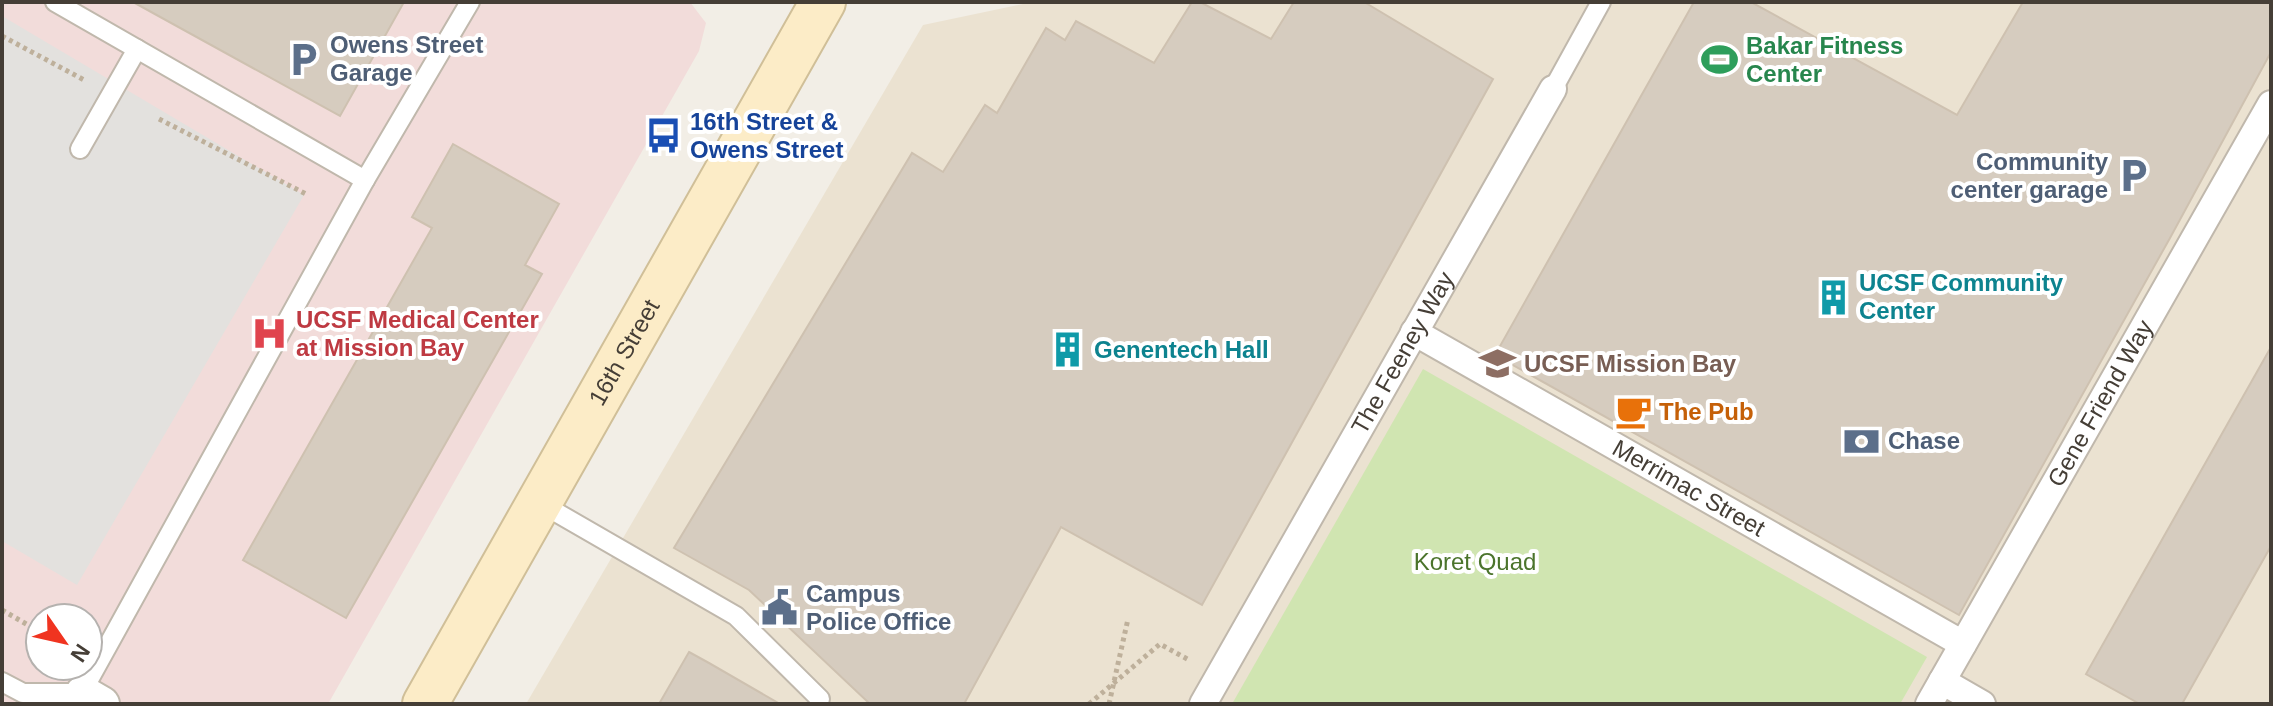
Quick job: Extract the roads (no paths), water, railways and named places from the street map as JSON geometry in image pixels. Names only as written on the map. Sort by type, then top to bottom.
[{"type":"main road","name":"16th Street","points":[[425,704],[823,2]]},
{"type":"street","name":"The Feeney Way","points":[[1203,704],[1553,89]]},
{"type":"street","name":"Gene Friend Way","points":[[1936,693],[2271,104]]},
{"type":"street","name":"Merrimac Street","points":[[1414,332],[1963,644]]},
{"type":"street","points":[[1936,693],[1982,704]]},
{"type":"lane","points":[[55,2],[365,180]]},
{"type":"lane","points":[[2,682],[23,693],[85,700],[365,180],[470,2]]},
{"type":"lane","name":"The Feeney Way","points":[[1553,89],[1601,2]]},
{"type":"lane","points":[[80,149],[137,49]]},
{"type":"lane","points":[[537,502],[736,616],[820,699]]},
{"type":"place","name":"Owens Street Garage","points":[[304,59]]},
{"type":"place","name":"Bakar Fitness Center","points":[[1720,60]]},
{"type":"place","name":"16th Street & Owens Street","points":[[664,136]]},
{"type":"place","name":"Community center garage","points":[[2134,176]]},
{"type":"place","name":"UCSF Community Center","points":[[1833,297]]},
{"type":"place","name":"UCSF Medical Center at Mission Bay","points":[[270,334]]},
{"type":"place","name":"Genentech Hall","points":[[1068,350]]},
{"type":"place","name":"UCSF Mission Bay","points":[[1498,364]]},
{"type":"place","name":"The Pub","points":[[1633,412]]},
{"type":"place","name":"Chase","points":[[1862,441]]},
{"type":"place","name":"Campus Police Office","points":[[780,608]]},
{"type":"park label","name":"Koret Quad","points":[[1475,562]]}]
